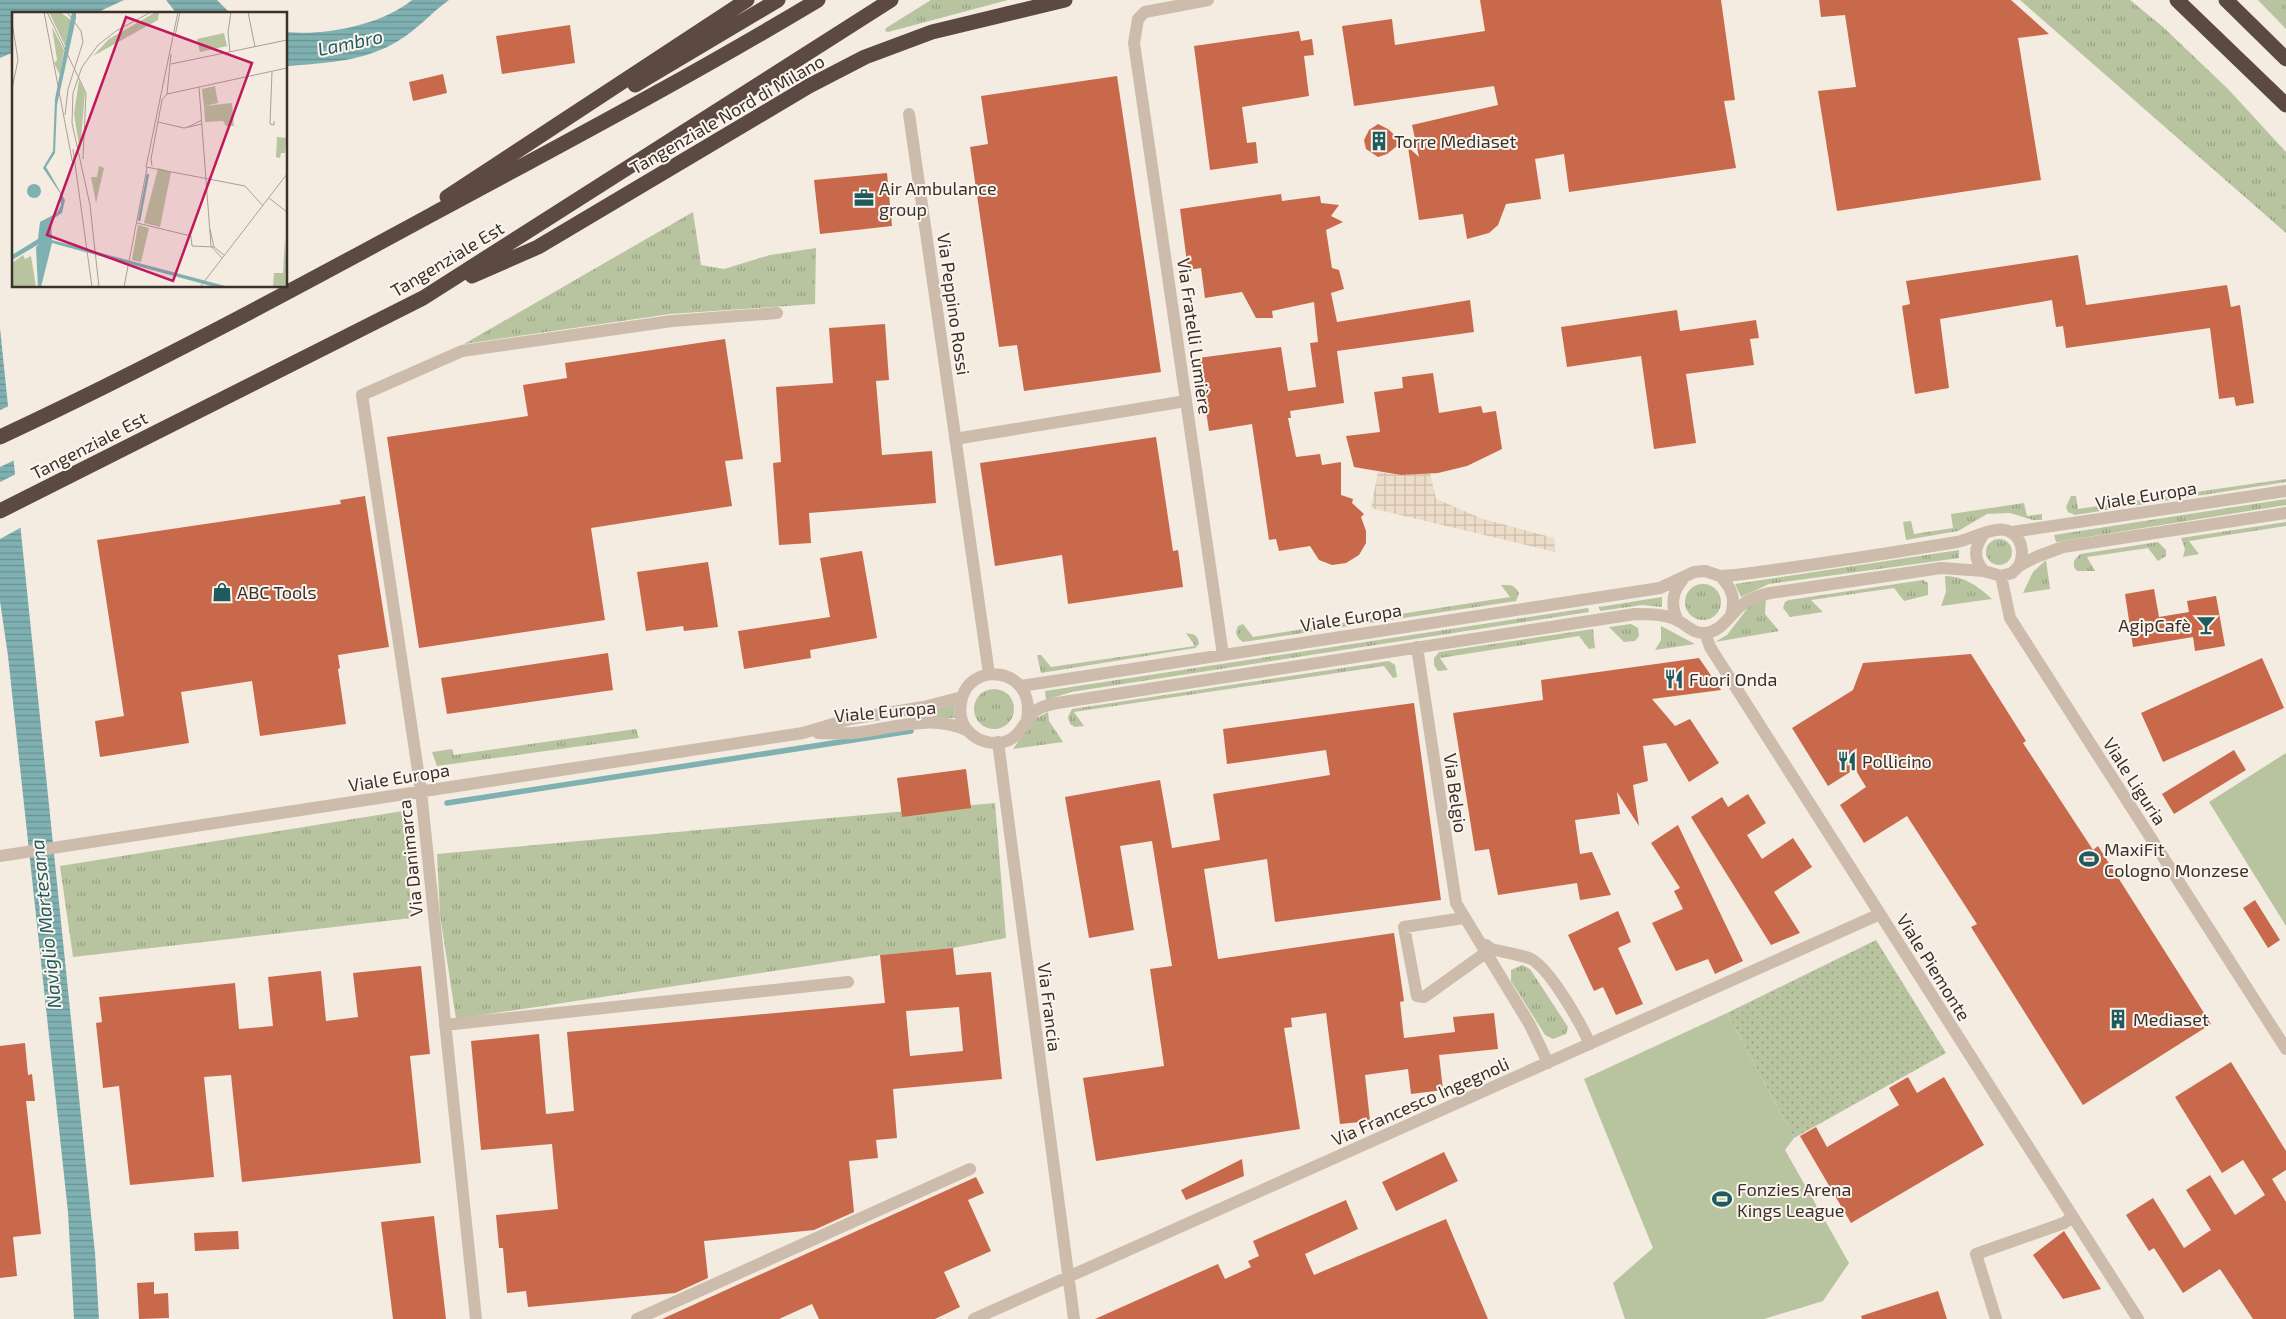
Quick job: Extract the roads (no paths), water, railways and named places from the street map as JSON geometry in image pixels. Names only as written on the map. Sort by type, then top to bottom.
[{"type":"highway","points":[[355,256],[747,0]]},
{"type":"highway","points":[[452,194],[778,0]]},
{"type":"highway","points":[[0,437],[212,332],[355,256],[700,70],[818,0]]},
{"type":"highway","name":"Tangenziale Est","points":[[0,511],[423,298],[891,0]]},
{"type":"highway","name":"Tangenziale Nord di Milano","points":[[423,298],[538,247],[809,86],[865,58],[932,32],[1065,0]]},
{"type":"highway","points":[[2177,0],[2286,105]]},
{"type":"highway","points":[[2226,0],[2286,59]]},
{"type":"street","name":"Via Fratelli Lumière","points":[[1208,0],[1145,12],[1137,23],[1134,43],[1223,655]]},
{"type":"street","name":"Via Peppino Rossi","points":[[909,114],[988,674]]},
{"type":"street","name":"Via Danimarca","points":[[476,1319],[421,791],[362,395],[462,351],[672,322],[777,313]]},
{"type":"street","points":[[955,439],[1186,401]]},
{"type":"street","name":"Viale Europa","points":[[1021,686],[1660,588],[1694,572],[1705,571],[1720,576],[1749,574],[1964,541],[1996,529],[2012,532],[2286,492]]},
{"type":"street","points":[[998,742],[1015,737],[1027,720],[1040,707],[1057,703],[1635,614],[1651,614],[1678,621],[1689,630],[1704,633],[1720,628],[1742,605],[1756,596],[1770,593],[1941,568],[1984,571],[2001,576],[2012,572],[2036,557],[2063,547],[2286,513]]},
{"type":"street","points":[[2012,532],[2021,543],[2023,551],[2019,566]]},
{"type":"street","points":[[1984,534],[1979,541],[1975,554],[1979,565],[1984,571]]},
{"type":"street","points":[[1720,576],[1729,585],[1734,598],[1730,616]]},
{"type":"street","name":"Viale Liguria","points":[[2001,576],[2010,618],[2286,1049]]},
{"type":"street","points":[[1678,621],[1672,603],[1676,588],[1685,577]]},
{"type":"street","name":"Viale Piemonte","points":[[1704,633],[1710,647],[2138,1319]]},
{"type":"street","name":"Via Belgio","points":[[1417,647],[1456,903],[1476,937],[1488,951],[1530,1025],[1548,1063]]},
{"type":"street","points":[[962,696],[968,686],[977,678],[988,674],[1000,674],[1012,678],[1021,686],[1028,702],[1027,720]]},
{"type":"street","name":"Viale Europa","points":[[0,856],[803,733],[850,719],[924,707],[962,696],[960,712],[968,731]]},
{"type":"street","name":"Viale Europa","points":[[803,733],[852,733],[927,722],[955,725],[968,731],[977,739],[988,743],[998,742]]},
{"type":"street","name":"Via Francia","points":[[998,742],[1074,1319]]},
{"type":"street","name":"Via Francesco Ingegnoli","points":[[974,1319],[1880,914]]},
{"type":"street","points":[[1464,918],[1404,927],[1417,996],[1424,997],[1488,951]]},
{"type":"street","name":"Via Belgio","points":[[1488,951],[1530,959],[1542,967],[1580,1022],[1590,1044]]},
{"type":"street","points":[[445,1025],[848,982]]},
{"type":"street","points":[[638,1319],[970,1169]]},
{"type":"street","points":[[1996,1319],[1976,1254],[2064,1223],[2072,1216]]},
{"type":"water","points":[[0,0],[124,0],[98,12],[12,12],[12,53],[0,58]]},
{"type":"water","points":[[166,0],[217,0],[229,12],[175,12]]},
{"type":"water","name":"Lambro","points":[[412,0],[449,0],[411,32],[385,48],[344,60],[288,66],[288,32],[318,32],[352,27],[400,9]]},
{"type":"water","name":"Naviglio Martesana","points":[[0,328],[95,1253],[99,1319],[74,1319],[68,1212],[8,656],[0,601]]},
{"type":"waterway","points":[[447,803],[911,731]]},
{"type":"place","name":"Torre Mediaset","points":[[1379,141]]},
{"type":"place","name":"Air Ambulance group","points":[[864,198]]},
{"type":"place","name":"ABC Tools","points":[[222,592]]},
{"type":"place","name":"AgipCafè","points":[[2206,625]]},
{"type":"place","name":"Fuori Onda","points":[[1674,679]]},
{"type":"place","name":"Pollicino","points":[[1847,761]]},
{"type":"place","name":"MaxiFit Cologno Monzese","points":[[2089,859]]},
{"type":"place","name":"Mediaset","points":[[2118,1019]]},
{"type":"place","name":"Fonzies Arena Kings League","points":[[1722,1199]]}]
